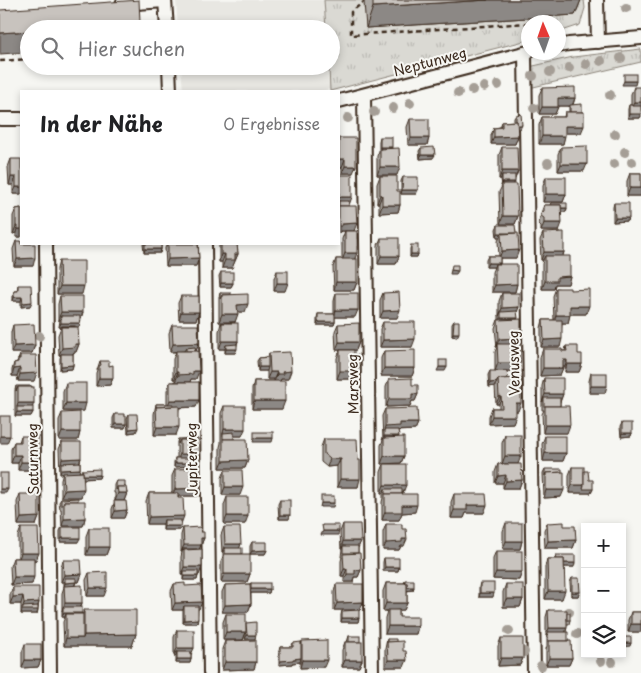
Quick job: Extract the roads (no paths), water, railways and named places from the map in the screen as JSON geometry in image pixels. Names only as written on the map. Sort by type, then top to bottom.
[{"type":"street","points":[[106,5],[165,0],[166,20]]},
{"type":"street","points":[[597,0],[598,42]]},
{"type":"street","points":[[566,45],[641,38]]},
{"type":"street","name":"Neptunweg","points":[[340,100],[521,54]]},
{"type":"street","name":"Venusweg","points":[[527,60],[534,673]]},
{"type":"street","points":[[169,75],[170,90]]},
{"type":"street","name":"Marsweg","points":[[364,95],[372,673]]},
{"type":"street","points":[[0,119],[20,119]]},
{"type":"street","name":"Saturnweg","points":[[46,245],[50,673]]},
{"type":"street","name":"Jupiterweg","points":[[205,245],[210,673]]}]
